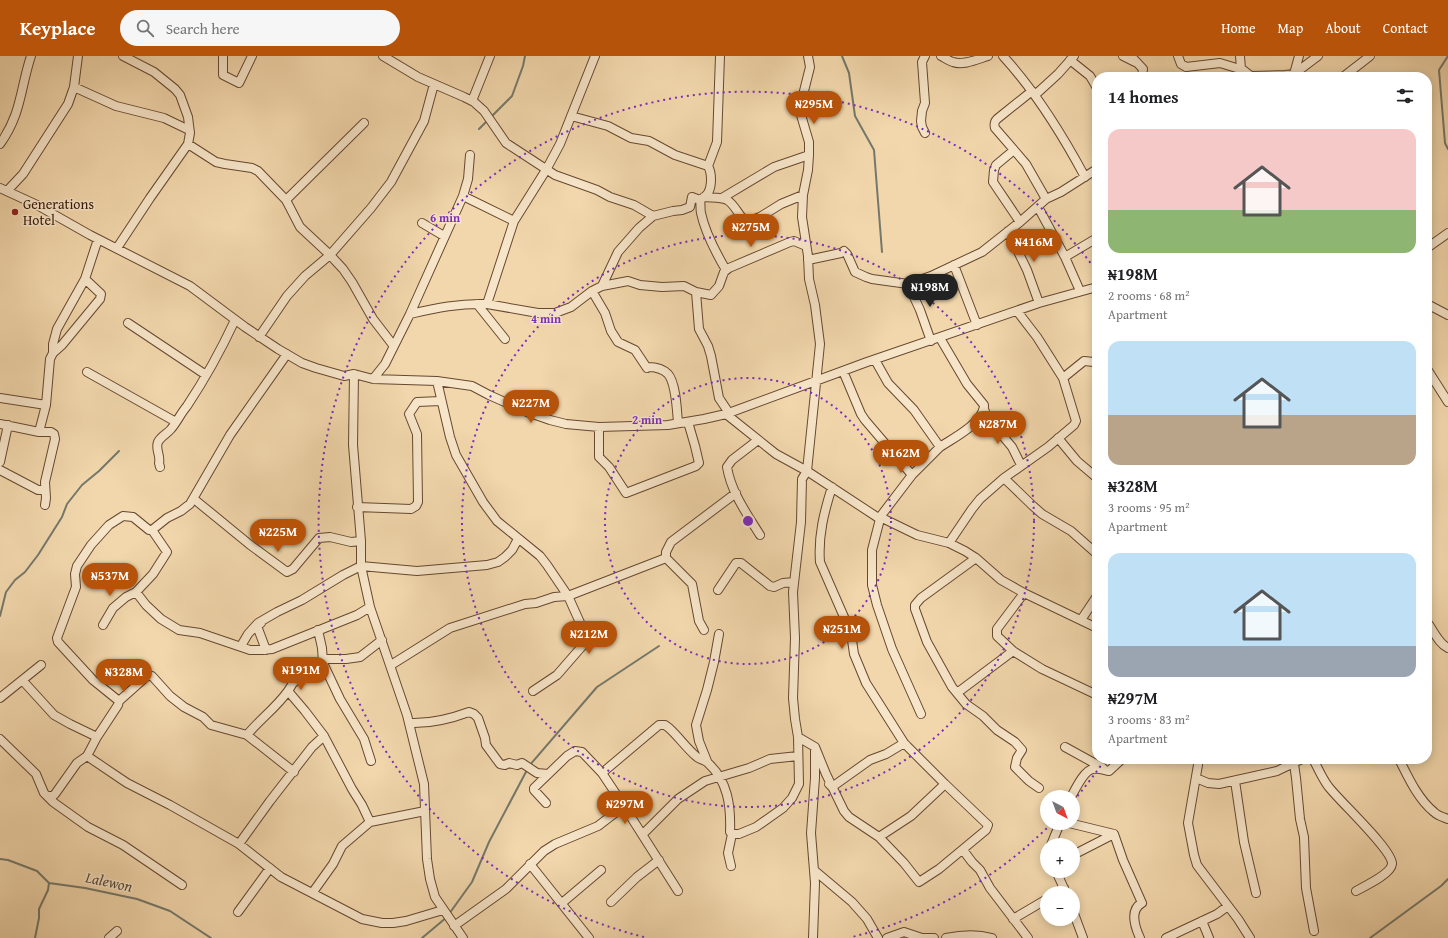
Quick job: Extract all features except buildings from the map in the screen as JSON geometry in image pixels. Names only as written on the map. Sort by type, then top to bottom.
[{"type":"street","points":[[0,144],[8,132],[19,106],[31,56]]},
{"type":"street","points":[[78,56],[74,87],[68,104],[23,174],[4,190],[37,205],[98,239],[190,286],[235,320],[287,354],[316,368],[344,376],[354,374],[373,379],[437,382],[472,386],[506,403],[550,420],[566,424],[599,427],[668,425],[726,414],[843,371],[1039,303],[1092,288]]},
{"type":"street","points":[[117,248],[188,144],[189,130],[188,117],[180,95],[154,72],[123,56]]},
{"type":"street","points":[[223,56],[223,75],[239,83],[252,56]]},
{"type":"street","points":[[383,56],[418,77],[472,101],[484,111],[506,142],[546,170],[555,175],[597,190],[610,197],[634,205],[653,216]]},
{"type":"street","points":[[472,101],[490,56]]},
{"type":"street","points":[[487,304],[514,221],[546,170],[560,144],[595,56]]},
{"type":"street","points":[[720,56],[717,142],[708,166],[710,170],[709,191],[702,199],[700,212],[716,254],[726,270]]},
{"type":"street","points":[[732,834],[739,834],[756,827],[783,808],[792,798],[799,784],[798,736],[793,698],[795,638],[793,592],[801,522],[802,479],[808,471],[818,381],[820,344],[816,311],[809,279],[802,217],[803,195],[808,170],[809,142],[801,115],[802,99],[810,67],[808,56]]},
{"type":"street","points":[[925,56],[922,62],[924,103],[922,111],[922,127],[925,133]]},
{"type":"street","points":[[941,56],[954,63],[966,59],[988,56]]},
{"type":"street","points":[[1003,56],[1033,93],[1066,141],[1084,177]]},
{"type":"street","points":[[1123,56],[1141,66]]},
{"type":"street","points":[[1131,56],[1141,66],[1143,72]]},
{"type":"street","points":[[1178,56],[1181,64],[1186,67],[1220,63],[1241,69],[1245,72]]},
{"type":"street","points":[[1240,56],[1241,69]]},
{"type":"street","points":[[1297,72],[1299,56]]},
{"type":"street","points":[[1299,72],[1318,56]]},
{"type":"street","points":[[1349,72],[1370,56]]},
{"type":"street","points":[[1046,199],[1032,174],[995,128],[994,123],[1017,102],[1033,93],[1058,74],[1072,58],[1092,79]]},
{"type":"street","points":[[259,336],[287,296],[305,276],[330,255],[371,208],[391,182],[424,121],[434,84]]},
{"type":"street","points":[[74,87],[116,106],[164,118],[189,130]]},
{"type":"street","points":[[571,116],[608,126],[631,138],[648,141],[675,154],[708,166]]},
{"type":"street","points":[[286,200],[364,124]]},
{"type":"street","points":[[188,144],[216,162],[252,168],[258,171],[286,200],[300,227],[330,255],[352,282],[373,319],[394,345]]},
{"type":"street","points":[[1014,150],[996,165],[993,182],[1020,222]]},
{"type":"street","points":[[373,379],[385,364],[410,314],[463,196],[468,179],[470,155]]},
{"type":"street","points":[[602,286],[618,252],[639,228],[653,216],[690,207],[692,197],[702,199],[722,198],[774,167],[809,155]]},
{"type":"street","points":[[808,260],[841,253],[844,251],[856,272],[872,279],[908,284],[931,276],[982,252],[1046,199],[1061,192],[1092,173]]},
{"type":"street","points":[[722,198],[730,202],[747,222],[760,217],[781,204],[803,195]]},
{"type":"street","points":[[463,196],[514,221]]},
{"type":"street","points":[[1038,207],[1065,257],[1080,291]]},
{"type":"street","points":[[422,223],[444,236]]},
{"type":"street","points":[[1008,231],[1027,270],[1039,303]]},
{"type":"street","points":[[1432,244],[1448,233]]},
{"type":"street","points":[[53,353],[52,344],[57,329],[85,279],[98,239]]},
{"type":"street","points":[[410,314],[439,307],[465,304],[487,304],[548,314],[571,307],[592,291],[602,286],[628,281],[640,285],[662,287],[684,286],[696,292],[711,295],[719,286],[726,270],[790,242],[794,241],[806,246]]},
{"type":"street","points":[[1065,257],[1092,241]]},
{"type":"street","points":[[954,265],[978,325]]},
{"type":"street","points":[[39,432],[46,405],[50,359],[53,353],[62,345],[100,299],[101,294],[99,291],[85,279]]},
{"type":"street","points":[[908,284],[920,310],[931,341]]},
{"type":"street","points":[[592,291],[605,313],[618,342],[635,350],[647,368],[656,368],[665,371],[670,377],[673,386],[678,423]]},
{"type":"street","points":[[696,292],[699,329],[708,346],[719,398],[727,410],[726,414]]},
{"type":"street","points":[[477,304],[505,339]]},
{"type":"street","points":[[1432,307],[1448,315]]},
{"type":"street","points":[[949,543],[972,509],[980,500],[1004,478],[1074,425],[1076,421],[1063,378],[1037,337],[1017,311]]},
{"type":"street","points":[[160,467],[157,445],[163,435],[170,430],[176,422],[195,394],[222,349],[235,320]]},
{"type":"street","points":[[128,323],[206,375]]},
{"type":"street","points":[[940,338],[967,384],[984,404],[987,417],[1012,447],[1021,465]]},
{"type":"street","points":[[152,530],[167,518],[185,509],[194,499],[230,435],[287,354]]},
{"type":"street","points":[[875,360],[888,383],[914,410],[940,447]]},
{"type":"street","points":[[1063,378],[1084,361],[1092,362]]},
{"type":"street","points":[[843,371],[865,420],[912,475]]},
{"type":"street","points":[[87,372],[176,422]]},
{"type":"street","points":[[354,374],[352,445],[361,541],[361,566],[370,607],[391,665],[409,723],[424,784],[430,879],[435,897],[463,938]]},
{"type":"street","points":[[1432,377],[1448,402]]},
{"type":"street","points":[[437,382],[450,437],[456,455],[468,477],[483,502],[497,521],[540,556],[547,565],[568,596],[582,627],[584,644],[557,675],[533,691]]},
{"type":"street","points":[[0,398],[46,405]]},
{"type":"street","points":[[357,506],[411,509],[416,506],[418,502],[417,434],[409,414],[417,402],[441,401]]},
{"type":"street","points":[[921,714],[892,649],[877,605],[872,585],[872,550],[880,518],[912,475],[940,447],[975,422],[984,409]]},
{"type":"street","points":[[726,414],[776,454],[808,471],[880,518],[917,535],[949,543],[976,558],[1001,580],[1024,594],[1092,626]]},
{"type":"street","points":[[599,427],[599,457],[609,467],[626,493],[696,466],[699,463],[688,422]]},
{"type":"street","points":[[0,462],[4,424],[39,432],[51,432],[56,438],[46,475],[45,505]]},
{"type":"street","points":[[1058,438],[1077,461],[1092,474]]},
{"type":"street","points":[[758,440],[732,460],[727,467],[728,477],[744,510],[760,535]]},
{"type":"street","points":[[0,470],[38,490],[45,490]]},
{"type":"street","points":[[1004,478],[1042,514],[1071,531],[1092,550]]},
{"type":"street","points":[[798,736],[815,747],[844,811],[849,817],[879,837],[904,863],[919,882],[939,869],[986,830],[988,825],[906,745],[862,674],[854,654],[850,633],[820,562],[819,552],[822,519],[832,487]]},
{"type":"street","points":[[704,630],[700,621],[692,584],[666,558],[666,552],[671,542],[736,493]]},
{"type":"street","points":[[194,499],[249,544],[287,572],[293,569],[319,538],[325,536],[350,542],[361,541]]},
{"type":"street","points":[[103,625],[113,608],[126,597],[136,592],[153,574],[167,552],[152,530],[149,530],[133,517],[128,515],[123,516],[109,525],[91,545],[77,566],[75,574],[76,587],[57,638],[59,645],[93,680],[118,702]]},
{"type":"street","points":[[241,646],[248,634],[258,623],[361,566],[392,570],[417,571],[487,565],[498,562],[505,557],[512,550],[518,539]]},
{"type":"street","points":[[391,665],[450,628],[525,604],[536,603],[554,597],[568,596],[666,558]]},
{"type":"street","points":[[976,558],[921,598],[915,604],[915,609],[927,642],[952,687],[966,704],[983,716],[997,730],[1015,742],[1022,750],[1017,758],[1015,767],[1029,781],[1039,788]]},
{"type":"street","points":[[718,590],[736,563],[740,562],[770,586],[774,587],[783,583],[794,582]]},
{"type":"street","points":[[136,592],[146,605],[161,619],[179,630],[200,633],[250,650],[272,649],[357,614],[370,607]]},
{"type":"street","points":[[1024,594],[997,629],[997,636],[1013,651],[1042,669],[1092,693]]},
{"type":"street","points":[[1081,620],[1092,604]]},
{"type":"street","points":[[266,650],[257,626],[276,612]]},
{"type":"street","points":[[318,630],[322,648],[322,661],[340,699],[364,739],[371,761]]},
{"type":"street","points":[[1432,630],[1444,646],[1448,648]]},
{"type":"street","points":[[706,761],[699,741],[696,725],[707,690],[719,634]]},
{"type":"street","points":[[246,735],[278,704],[293,683],[322,661],[360,657],[382,640]]},
{"type":"street","points":[[957,693],[1013,651]]},
{"type":"street","points":[[0,698],[41,666]]},
{"type":"street","points":[[48,796],[53,796],[56,794],[77,763],[87,756],[97,737],[117,708],[118,702],[149,676],[152,676],[170,696],[184,707],[203,717],[211,725],[246,735],[294,772]]},
{"type":"street","points":[[22,681],[54,715],[97,737]]},
{"type":"street","points":[[288,691],[324,736],[370,822]]},
{"type":"street","points":[[409,723],[420,724],[452,718],[469,712],[473,713],[478,718],[485,738],[486,746],[500,764],[505,765],[509,763],[517,766],[522,763],[537,773],[548,774]]},
{"type":"street","points":[[602,773],[659,725],[662,724],[669,728],[679,736],[698,758],[706,761],[715,770],[727,793],[730,813],[730,832],[732,834],[728,853],[731,866]]},
{"type":"street","points":[[239,844],[312,747],[324,736]]},
{"type":"street","points":[[0,740],[36,774],[44,793],[53,802],[88,827],[123,845],[182,885]]},
{"type":"street","points":[[832,786],[870,760],[886,754],[901,745],[906,745]]},
{"type":"street","points":[[814,938],[814,870],[811,834],[815,778],[815,747]]},
{"type":"street","points":[[1065,747],[1092,762]]},
{"type":"street","points":[[546,803],[534,790],[538,783],[567,756],[575,751],[579,751],[587,756],[602,773],[678,891]]},
{"type":"street","points":[[87,756],[127,783],[170,805],[239,844],[280,876],[362,919],[382,923],[406,921],[443,910]]},
{"type":"street","points":[[642,834],[678,799],[705,781],[748,768],[770,758],[798,756]]},
{"type":"street","points":[[1096,764],[1109,771]]},
{"type":"street","points":[[1109,771],[1117,764]]},
{"type":"street","points":[[1198,764],[1188,823],[1194,855],[1197,865],[1250,938]]},
{"type":"street","points":[[1196,778],[1208,783],[1219,784],[1277,770],[1294,764],[1300,818],[1304,837],[1306,888],[1314,931]]},
{"type":"street","points":[[1315,764],[1328,787],[1368,830],[1388,853],[1391,859],[1392,864],[1390,868],[1381,877],[1356,891]]},
{"type":"street","points":[[1402,764],[1411,782],[1434,813],[1448,819]]},
{"type":"street","points":[[1075,790],[1084,776],[1090,770],[1094,768],[1109,771]]},
{"type":"street","points":[[537,773],[538,783]]},
{"type":"street","points":[[815,778],[824,780],[832,786]]},
{"type":"street","points":[[1235,781],[1244,842],[1256,893]]},
{"type":"street","points":[[879,837],[911,816],[945,784]]},
{"type":"street","points":[[454,926],[506,889],[544,851],[555,844],[598,826],[624,806]]},
{"type":"street","points":[[313,892],[333,864],[342,846],[370,822],[425,811]]},
{"type":"street","points":[[1080,826],[1114,834]]},
{"type":"street","points":[[1080,851],[1114,834]]},
{"type":"street","points":[[1114,834],[1123,860],[1142,903],[1139,904],[1134,918],[1134,924],[1140,938]]},
{"type":"street","points":[[963,850],[980,870],[990,888],[1028,938]]},
{"type":"street","points":[[611,902],[637,877],[659,860]]},
{"type":"street","points":[[530,864],[589,938]]},
{"type":"street","points":[[238,912],[270,868]]},
{"type":"street","points":[[562,903],[601,870]]},
{"type":"street","points":[[814,870],[852,902],[867,919],[878,938]]},
{"type":"street","points":[[1013,919],[1040,903]]},
{"type":"street","points":[[1166,938],[1217,914],[1228,906]]},
{"type":"street","points":[[1202,921],[1209,938]]},
{"type":"street","points":[[1079,926],[1083,938]]},
{"type":"street","points":[[109,938],[117,931]]},
{"type":"street","points":[[887,938],[904,932],[922,938],[934,938]]},
{"type":"street","points":[[946,938],[951,936],[967,935],[992,938]]},
{"type":"waterway","points":[[491,117],[512,96],[525,56]]},
{"type":"waterway","points":[[842,56],[849,73],[855,116],[874,150],[882,252]]},
{"type":"waterway","points":[[1448,56],[1439,70],[1445,143],[1448,149]]},
{"type":"waterway","points":[[479,129],[488,120]]},
{"type":"waterway","points":[[0,616],[6,592],[15,580],[25,572],[38,555],[62,517],[67,504],[82,485],[119,451]]},
{"type":"waterway","points":[[529,766],[597,687],[659,646]]},
{"type":"waterway","points":[[449,914],[472,882],[489,842],[527,770]]},
{"type":"waterway","name":"Lalewon","points":[[0,859],[8,860],[37,871],[49,883],[85,888],[137,899],[170,911],[211,938]]},
{"type":"waterway","points":[[1370,938],[1441,886],[1448,879]]},
{"type":"waterway","points":[[35,938],[39,918],[39,909],[48,890],[49,883]]},
{"type":"waterway","points":[[422,938],[447,917]]},
{"type":"place","name":"Generations Hotel","points":[[15,212]]}]
